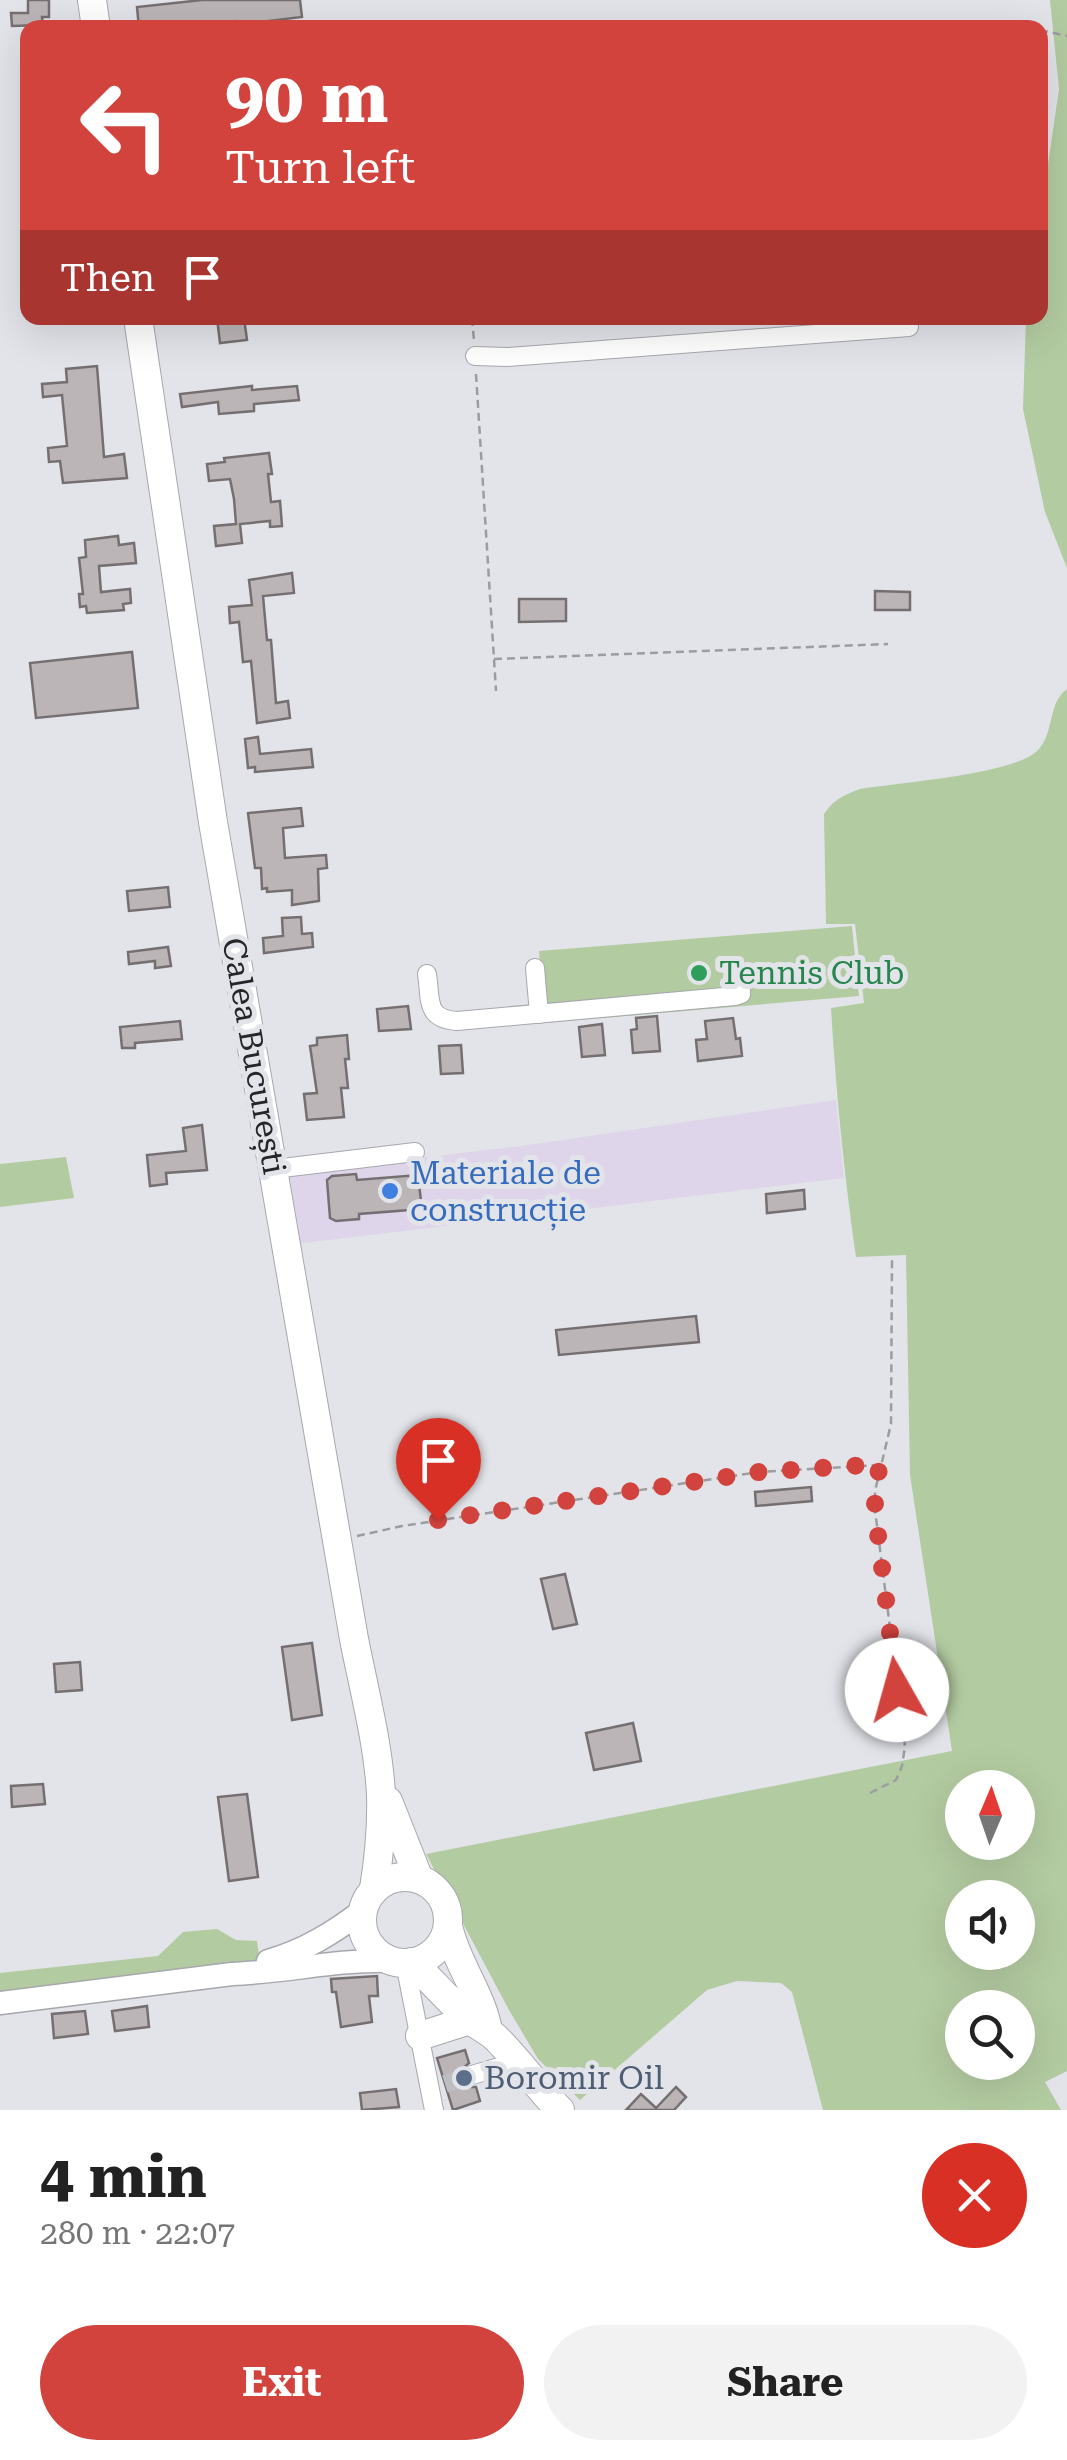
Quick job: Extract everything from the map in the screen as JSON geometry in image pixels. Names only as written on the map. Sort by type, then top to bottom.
[{"type":"highway","name":"Calea București","points":[[139,325],[202,755],[374,1738],[381,1792],[380,1844],[368,1900]]},
{"type":"highway","name":"Calea București","points":[[381,1792],[419,1879],[430,1884],[444,1902],[454,1950],[484,2011],[479,2025]]},
{"type":"highway","points":[[419,1879],[385,1881],[368,1900],[362,1924],[371,1948],[381,1956],[403,1962],[444,1992],[560,2110]]},
{"type":"highway","points":[[403,1962],[430,1955],[448,1926]]},
{"type":"highway","points":[[420,2036],[479,2025]]},
{"type":"main road","points":[[232,1974],[329,1936],[368,1900]]},
{"type":"main road","points":[[0,2004],[348,1960],[403,1962]]},
{"type":"street","points":[[475,356],[507,358],[910,328]]},
{"type":"street","points":[[536,968],[539,1014]]},
{"type":"street","points":[[427,974],[433,1012],[438,1018],[457,1021],[734,996],[742,990],[740,974]]},
{"type":"street","points":[[274,1170],[414,1152]]},
{"type":"street","points":[[403,1962],[420,2036],[438,2086],[434,2110]]},
{"type":"street","points":[[472,2075],[516,2062]]},
{"type":"path","points":[[473,325],[496,690]]},
{"type":"path","points":[[494,658],[888,644]]},
{"type":"path","points":[[870,1793],[896,1780],[905,1746],[875,1510],[880,1464],[891,1424],[892,1259]]},
{"type":"path","points":[[338,1543],[402,1526],[759,1472],[880,1464]]},
{"type":"shaded area","points":[[836,1100],[844,1178],[295,1244],[284,1174],[528,1145]]},
{"type":"green space","points":[[1050,0],[1067,0],[1067,568],[1045,512],[1023,409],[1026,325],[1048,325],[1048,164],[1059,89]]},
{"type":"green space","points":[[1067,689],[1067,2071],[1045,2082],[1061,2110],[823,2110],[792,1992],[781,1983],[737,1981],[707,1990],[580,2100],[538,2059],[426,1854],[952,1751],[910,1475],[906,1255],[856,1257],[831,1008],[864,1003],[855,924],[826,924],[824,814],[839,798],[860,789],[981,772],[1024,759],[1043,744],[1056,702]]},
{"type":"green space","name":"Tennis Club","points":[[852,926],[859,996],[545,1023],[539,951]]},
{"type":"green space","points":[[66,1157],[74,1198],[0,1207],[0,1164]]},
{"type":"green space","points":[[217,1929],[236,1940],[257,1941],[262,1979],[0,2011],[0,1973],[158,1956],[183,1932]]},
{"type":"building","points":[[28,0],[49,0],[49,17],[20,20],[20,26],[12,26],[11,13],[28,13]]},
{"type":"building","points":[[202,0],[300,0],[302,17],[138,20],[137,7]]},
{"type":"building","points":[[218,325],[245,325],[247,340],[220,343]]},
{"type":"building","points":[[97,366],[104,457],[124,454],[127,478],[63,483],[60,461],[49,462],[48,448],[67,446],[62,395],[43,397],[42,384],[67,382],[66,369]]},
{"type":"building","points":[[252,386],[252,390],[297,386],[299,400],[254,404],[254,411],[219,414],[218,402],[182,407],[180,394]]},
{"type":"building","points":[[269,453],[271,502],[280,501],[282,526],[270,527],[270,521],[240,524],[242,543],[216,546],[214,526],[236,524],[234,499],[230,479],[209,481],[207,464]]},
{"type":"building","points":[[118,536],[119,545],[134,543],[136,563],[99,566],[101,592],[130,589],[131,603],[123,604],[124,610],[87,613],[86,606],[80,607],[79,594],[83,594],[79,558],[86,557],[85,540]]},
{"type":"building","points":[[292,573],[294,593],[263,596],[276,703],[288,701],[290,718],[257,723],[251,661],[243,662],[239,622],[230,623],[229,607],[252,605],[249,580]]},
{"type":"building","points":[[875,591],[910,592],[910,610],[875,610]]},
{"type":"building","points":[[519,599],[566,599],[566,621],[519,622]]},
{"type":"building","points":[[132,652],[138,708],[36,718],[30,663]]},
{"type":"building","points":[[258,737],[260,754],[311,749],[313,767],[255,772],[255,767],[248,768],[245,739]]},
{"type":"building","points":[[301,808],[303,826],[283,828],[285,858],[326,855],[327,868],[318,869],[319,901],[292,905],[292,890],[262,889],[261,868],[255,868],[248,813]]},
{"type":"building","points":[[168,887],[170,907],[129,911],[127,891]]},
{"type":"building","points":[[301,917],[302,934],[312,933],[313,947],[264,953],[263,938],[283,936],[282,918]]},
{"type":"building","points":[[168,947],[171,966],[155,968],[155,961],[129,964],[128,952]]},
{"type":"building","points":[[408,1006],[411,1029],[379,1031],[377,1009]]},
{"type":"building","points":[[657,1016],[660,1051],[633,1053],[631,1030],[637,1029],[636,1018]]},
{"type":"building","points":[[733,1018],[742,1056],[698,1061],[696,1040],[707,1039],[705,1021]]},
{"type":"building","points":[[180,1021],[182,1039],[135,1043],[135,1048],[122,1048],[120,1027]]},
{"type":"building","points":[[602,1024],[605,1055],[582,1057],[579,1027]]},
{"type":"building","points":[[347,1035],[348,1088],[341,1088],[344,1117],[307,1120],[304,1094],[317,1093],[310,1046],[317,1045],[317,1038]]},
{"type":"building","points":[[461,1045],[463,1073],[441,1074],[439,1046]]},
{"type":"building","points":[[202,1125],[207,1170],[166,1173],[167,1184],[150,1186],[147,1155],[186,1151],[183,1128]]},
{"type":"building","points":[[356,1174],[357,1180],[418,1175],[422,1209],[359,1214],[359,1219],[330,1218],[327,1180]]},
{"type":"building","points":[[804,1190],[805,1209],[767,1213],[766,1194]]},
{"type":"building","points":[[696,1316],[699,1342],[559,1355],[556,1330]]},
{"type":"building","points":[[811,1487],[812,1501],[756,1506],[755,1492]]},
{"type":"building","points":[[565,1574],[577,1624],[553,1629],[541,1579]]},
{"type":"building","points":[[312,1643],[322,1715],[292,1720],[282,1647]]},
{"type":"building","points":[[80,1662],[82,1690],[56,1692],[54,1664]]},
{"type":"building","points":[[633,1723],[641,1761],[594,1770],[586,1733]]},
{"type":"building","points":[[43,1784],[45,1804],[12,1807],[11,1786]]},
{"type":"building","points":[[247,1794],[258,1877],[229,1881],[218,1797]]},
{"type":"building","points":[[377,1976],[378,1996],[369,1996],[372,2022],[341,2027],[331,1979]]},
{"type":"building","points":[[147,2006],[149,2027],[115,2031],[112,2011]]},
{"type":"building","points":[[85,2011],[88,2034],[54,2038],[52,2014]]},
{"type":"building","points":[[465,2050],[469,2063],[460,2071],[460,2079],[468,2087],[476,2087],[480,2101],[453,2110],[437,2058]]},
{"type":"building","points":[[676,2087],[686,2097],[674,2110],[626,2110],[641,2094],[656,2108]]},
{"type":"building","points":[[396,2089],[399,2107],[362,2110],[360,2093]]},
{"type":"tunnel","points":[[445,2084],[472,2075]]},
{"type":"place","name":"Tennis Club","points":[[699,973]]},
{"type":"place","name":"Materiale de construcție","points":[[390,1191]]},
{"type":"place","name":"Boromir Oil","points":[[464,2078]]},
{"type":"route","points":[[438,1520],[759,1472],[880,1464],[875,1510],[897,1690]]}]
